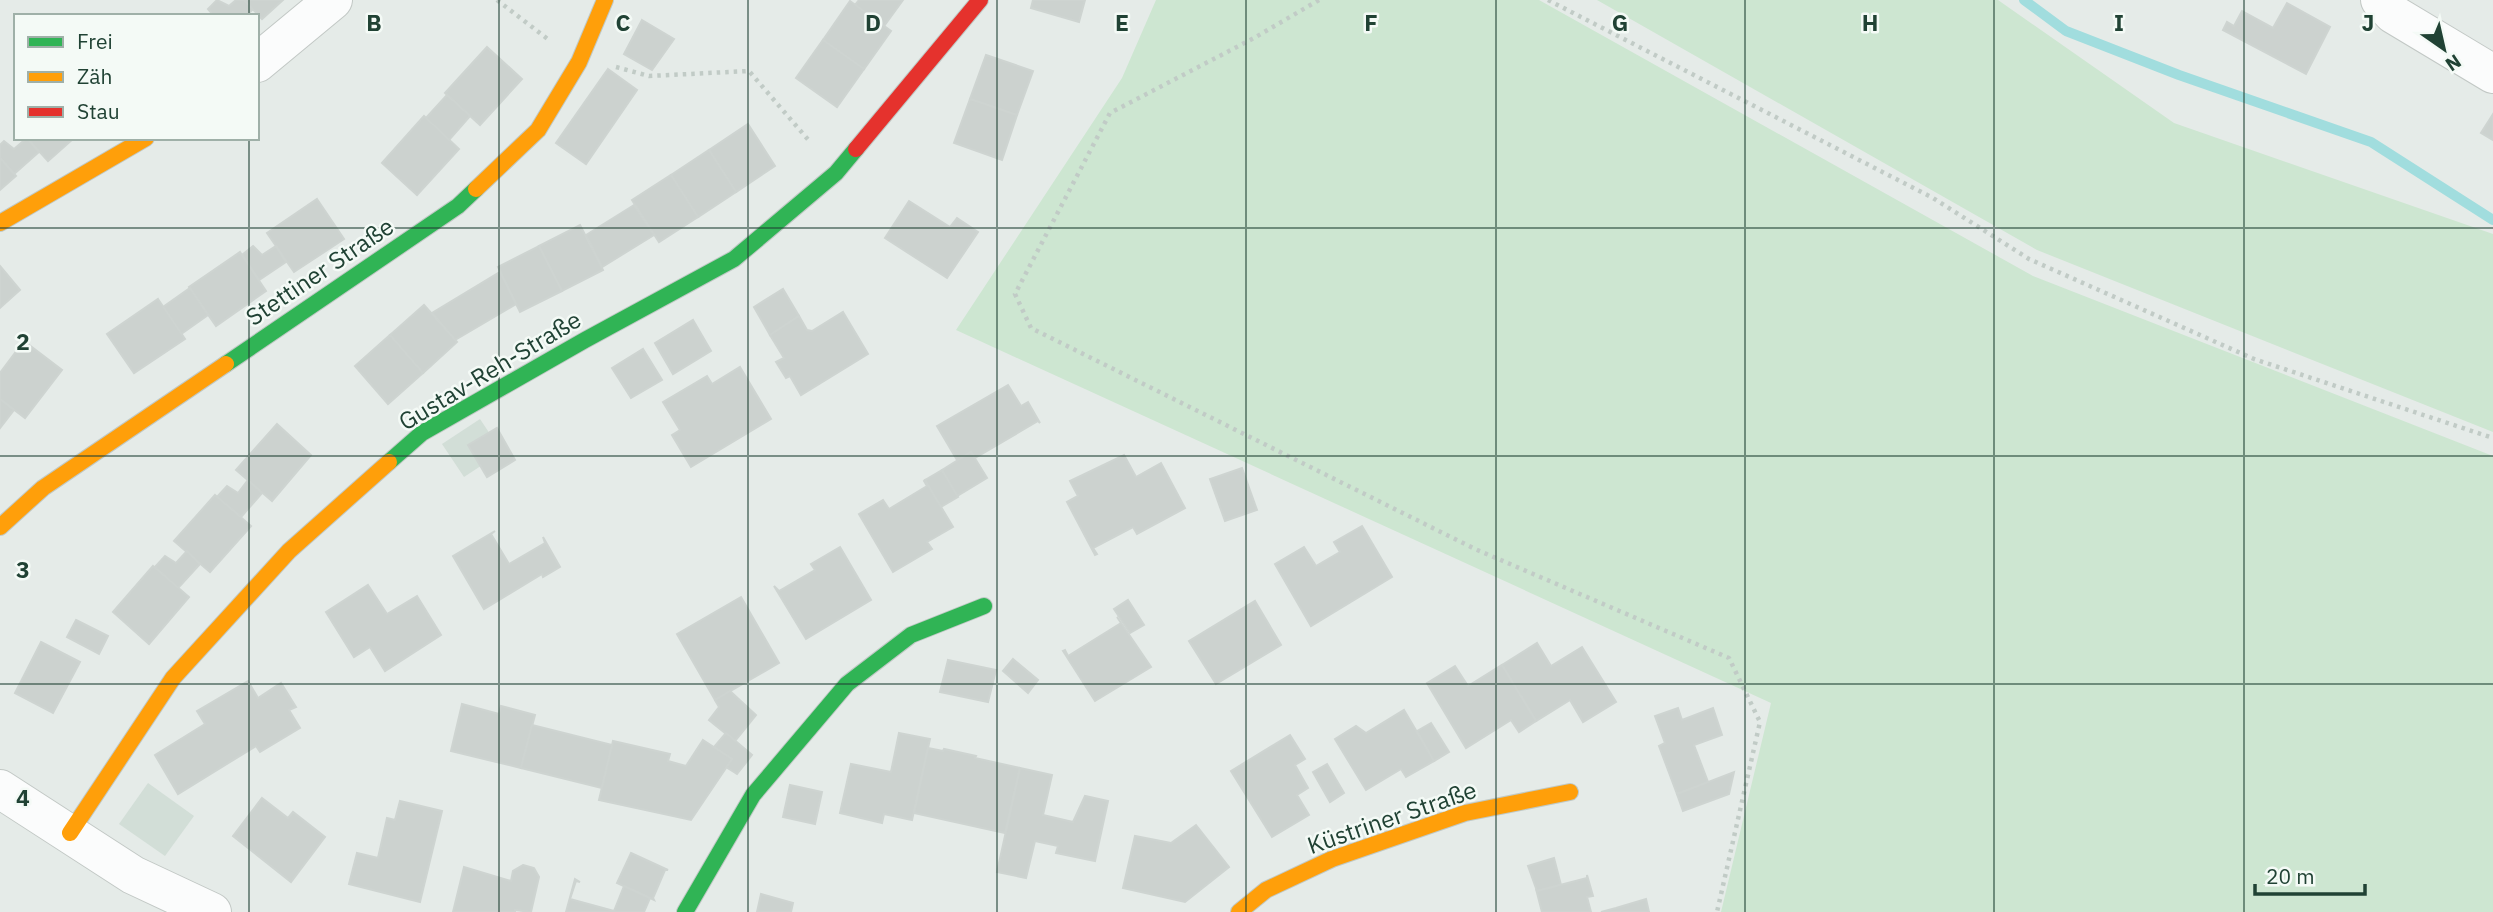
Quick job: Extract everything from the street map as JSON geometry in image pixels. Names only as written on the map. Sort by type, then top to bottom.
[{"type":"street","points":[[259,61],[333,0]]},
{"type":"street","name":"Stettiner Straße","points":[[0,527],[43,488],[458,206],[538,130],[579,62],[605,0]]},
{"type":"street","name":"Gustav-Reh-Straße","points":[[70,833],[173,678],[289,551],[422,433],[734,259],[836,173],[980,0]]},
{"type":"street","points":[[2380,0],[2393,13],[2493,74]]},
{"type":"street","points":[[0,223],[143,140]]},
{"type":"street","points":[[685,912],[753,795],[847,684],[911,635],[984,606]]},
{"type":"street","points":[[0,789],[133,875],[212,912]]},
{"type":"street","name":"Küstriner Straße","points":[[1239,912],[1266,890],[1332,859],[1465,813],[1570,792]]},
{"type":"path","points":[[1319,0],[1254,38],[1110,113],[1014,294],[1031,328],[1475,549],[1729,658],[1760,722],[1717,912]]},
{"type":"path","points":[[1548,0],[1933,198],[2029,259],[2254,359],[2493,438]]},
{"type":"path","points":[[749,71],[836,173]]},
{"type":"shaded area","points":[[480,419],[502,452],[464,477],[442,444]]},
{"type":"shaded area","points":[[148,783],[194,816],[165,856],[119,824]]},
{"type":"green space","points":[[1156,0],[1539,0],[2033,276],[2493,456],[2493,912],[1721,912],[1771,703],[956,330],[1122,78]]},
{"type":"green space","points":[[1597,0],[1998,0],[2174,123],[2493,234],[2493,432],[2037,250]]},
{"type":"building","points":[[217,0],[229,6],[236,0],[244,0],[253,9],[248,14],[212,14],[208,9]]},
{"type":"building","points":[[244,0],[283,0],[262,19]]},
{"type":"building","points":[[859,0],[903,0],[884,26],[855,5]]},
{"type":"building","points":[[1033,0],[1085,0],[1079,22],[1031,8]]},
{"type":"building","points":[[850,1],[891,31],[864,69],[823,40]]},
{"type":"building","points":[[2287,3],[2330,27],[2306,74],[2223,30],[2227,22],[2234,26],[2242,11],[2273,28]]},
{"type":"building","points":[[642,20],[674,39],[652,70],[624,54]]},
{"type":"building","points":[[823,40],[864,69],[837,107],[796,78]]},
{"type":"building","points":[[487,47],[522,79],[480,125],[445,93]]},
{"type":"building","points":[[986,55],[1033,71],[1017,115],[970,99]]},
{"type":"building","points":[[608,69],[637,90],[586,164],[556,143]]},
{"type":"building","points":[[447,95],[470,116],[449,140],[426,118]]},
{"type":"building","points":[[970,99],[1017,115],[1002,160],[954,143]]},
{"type":"building","points":[[2493,114],[2493,140],[2481,133]]},
{"type":"building","points":[[424,116],[459,149],[417,195],[382,163]]},
{"type":"building","points":[[748,124],[775,166],[736,192],[709,150]]},
{"type":"building","points":[[25,140],[29,140],[39,152],[14,174],[0,158],[0,145],[4,141],[14,149]]},
{"type":"building","points":[[29,140],[72,140],[48,161]]},
{"type":"building","points":[[709,150],[736,192],[698,217],[671,175]]},
{"type":"building","points":[[0,158],[16,176],[0,190]]},
{"type":"building","points":[[671,175],[698,217],[659,242],[632,200]]},
{"type":"building","points":[[317,199],[344,239],[294,272],[267,233]]},
{"type":"building","points":[[909,201],[950,227],[957,218],[978,232],[947,278],[885,238]]},
{"type":"building","points":[[634,205],[654,235],[602,267],[586,235]]},
{"type":"building","points":[[580,225],[603,270],[562,291],[539,246]]},
{"type":"building","points":[[253,246],[262,255],[276,246],[286,262],[259,280],[242,255]]},
{"type":"building","points":[[539,246],[562,291],[520,312],[498,267]]},
{"type":"building","points":[[240,252],[266,291],[216,326],[189,287]]},
{"type":"building","points":[[0,266],[20,290],[0,308]]},
{"type":"building","points":[[500,272],[516,304],[455,340],[432,313]]},
{"type":"building","points":[[190,288],[208,315],[181,334],[163,307]]},
{"type":"building","points":[[783,289],[799,316],[770,335],[754,307]]},
{"type":"building","points":[[158,299],[185,339],[134,373],[107,334]]},
{"type":"building","points":[[424,305],[457,342],[423,373],[390,335]]},
{"type":"building","points":[[843,312],[868,354],[801,395],[790,376],[786,378],[776,362],[784,358],[770,335],[799,316],[807,330],[812,331]]},
{"type":"building","points":[[693,320],[711,351],[673,374],[655,343]]},
{"type":"building","points":[[390,335],[423,373],[388,404],[355,366]]},
{"type":"building","points":[[24,341],[62,370],[25,418],[0,399],[0,373]]},
{"type":"building","points":[[643,349],[662,380],[631,398],[612,368]]},
{"type":"building","points":[[740,367],[771,419],[691,467],[672,435],[680,430],[663,402],[707,376],[712,384]]},
{"type":"building","points":[[1008,385],[1021,406],[1028,402],[1040,423],[1038,421],[975,458],[971,452],[957,460],[937,426]]},
{"type":"building","points":[[0,399],[14,410],[0,428]]},
{"type":"building","points":[[277,424],[311,455],[272,501],[236,470]]},
{"type":"building","points":[[497,428],[515,460],[487,477],[468,445]]},
{"type":"building","points":[[971,452],[987,478],[957,496],[942,470]]},
{"type":"building","points":[[1124,455],[1136,477],[1161,463],[1185,508],[1137,534],[1133,527],[1093,548],[1097,554],[1095,555],[1067,502],[1078,496],[1070,481]]},
{"type":"building","points":[[1242,468],[1257,510],[1225,521],[1210,479]]},
{"type":"building","points":[[942,470],[958,497],[941,507],[925,480]]},
{"type":"building","points":[[248,480],[262,493],[241,517],[217,497],[227,486],[238,493]]},
{"type":"building","points":[[925,480],[953,527],[927,542],[932,549],[893,572],[859,514],[883,500],[889,509],[927,486]]},
{"type":"building","points":[[215,495],[251,526],[210,572],[174,541]]},
{"type":"building","points":[[1362,526],[1392,577],[1311,626],[1275,564],[1304,547],[1316,566],[1340,552],[1334,542]]},
{"type":"building","points":[[495,531],[491,534],[509,564],[545,543],[543,537],[560,567],[543,577],[542,574],[484,609],[453,556]]},
{"type":"building","points":[[840,547],[871,600],[806,639],[774,586],[779,591],[815,570],[811,564]]},
{"type":"building","points":[[187,551],[200,564],[178,588],[155,567],[165,556],[176,563]]},
{"type":"building","points":[[153,566],[189,597],[149,644],[113,612]]},
{"type":"building","points":[[368,585],[387,614],[417,596],[441,635],[385,671],[370,647],[354,657],[326,612]]},
{"type":"building","points":[[741,597],[779,663],[715,700],[677,634]]},
{"type":"building","points":[[1128,600],[1144,625],[1130,633],[1114,609]]},
{"type":"building","points":[[1255,601],[1281,645],[1216,684],[1189,641]]},
{"type":"building","points":[[1117,617],[1151,667],[1095,701],[1063,651],[1065,650],[1068,656],[1121,623]]},
{"type":"building","points":[[76,620],[108,636],[99,654],[67,637]]},
{"type":"building","points":[[41,642],[80,662],[53,713],[15,693]]},
{"type":"building","points":[[1537,643],[1551,666],[1582,647],[1616,702],[1583,722],[1570,700],[1536,721],[1502,665]]},
{"type":"building","points":[[1013,659],[1038,680],[1028,693],[1003,671]]},
{"type":"building","points":[[948,660],[996,670],[988,702],[940,692]]},
{"type":"building","points":[[1502,665],[1536,721],[1519,732],[1511,720],[1466,748],[1427,683],[1455,666],[1468,686]]},
{"type":"building","points":[[248,681],[258,698],[281,683],[296,707],[289,710],[300,728],[260,752],[256,746],[178,794],[155,755],[205,724],[197,711]]},
{"type":"building","points":[[730,691],[756,715],[735,741],[709,720],[719,707],[715,700]]},
{"type":"building","points":[[462,704],[499,714],[501,706],[535,715],[521,768],[451,751]]},
{"type":"building","points":[[1678,708],[1682,720],[1713,708],[1722,735],[1694,745],[1708,782],[1677,794],[1659,746],[1665,743],[1655,716]]},
{"type":"building","points":[[1404,710],[1434,761],[1406,777],[1401,769],[1366,790],[1335,739],[1356,726],[1366,733]]},
{"type":"building","points":[[1431,723],[1449,752],[1434,761],[1417,731]]},
{"type":"building","points":[[532,725],[612,745],[602,788],[521,768]]},
{"type":"building","points":[[726,733],[752,755],[737,774],[726,767],[732,759],[714,747]]},
{"type":"building","points":[[899,733],[930,739],[912,820],[884,814],[882,823],[840,813],[851,764],[891,772]]},
{"type":"building","points":[[1290,735],[1305,759],[1295,765],[1308,788],[1297,795],[1309,815],[1272,837],[1231,771]]},
{"type":"building","points":[[703,740],[732,759],[691,820],[599,800],[613,741],[670,754],[668,761],[686,766]]},
{"type":"building","points":[[928,748],[944,749],[1020,768],[1005,833],[914,813]]},
{"type":"building","points":[[1327,764],[1344,793],[1330,802],[1313,772]]},
{"type":"building","points":[[1020,768],[1052,775],[1043,815],[1073,822],[1085,796],[1108,801],[1095,861],[1056,853],[1058,846],[1035,841],[1026,878],[997,872]]},
{"type":"building","points":[[1734,772],[1729,794],[1683,811],[1677,794]]},
{"type":"building","points":[[790,785],[822,792],[815,824],[783,817]]},
{"type":"building","points":[[262,798],[288,818],[293,812],[325,837],[291,882],[233,836]]},
{"type":"building","points":[[400,801],[442,811],[420,902],[349,884],[357,853],[378,858],[387,818],[395,820]]},
{"type":"building","points":[[1196,825],[1229,867],[1185,902],[1123,888],[1135,836],[1171,843]]},
{"type":"building","points":[[631,853],[668,870],[665,870],[654,900],[617,883]]},
{"type":"building","points":[[1554,858],[1561,885],[1537,891],[1528,866]]},
{"type":"building","points":[[523,865],[534,868],[539,877],[531,912],[453,912],[464,867],[511,881],[513,871]]},
{"type":"building","points":[[1587,875],[1593,896],[1587,897],[1591,912],[1542,912],[1536,889],[1537,891],[1587,878]]},
{"type":"building","points":[[575,879],[580,882],[576,881],[570,899],[614,911],[624,886],[650,898],[644,912],[566,912]]},
{"type":"building","points":[[761,894],[793,903],[791,912],[757,912]]},
{"type":"building","points":[[1646,899],[1649,912],[1601,912],[1616,908]]},
{"type":"waterway","points":[[2024,0],[2066,31],[2179,75],[2371,142],[2493,220]]},
{"type":"traffic: fast","points":[[389,462],[422,433],[734,259],[836,173],[856,149]]},
{"type":"traffic: fast","points":[[226,364],[458,206],[476,189]]},
{"type":"traffic: fast","points":[[685,912],[753,795],[847,684],[911,635],[984,606]]},
{"type":"traffic: slow","points":[[476,189],[538,130],[579,62],[605,0]]},
{"type":"traffic: slow","points":[[0,223],[143,140]]},
{"type":"traffic: slow","points":[[0,527],[43,488],[226,364]]},
{"type":"traffic: slow","points":[[70,833],[173,678],[289,551],[389,462]]},
{"type":"traffic: slow","points":[[1239,912],[1266,890],[1332,859],[1465,813],[1570,792]]},
{"type":"traffic: jam","points":[[856,149],[980,0]]}]
